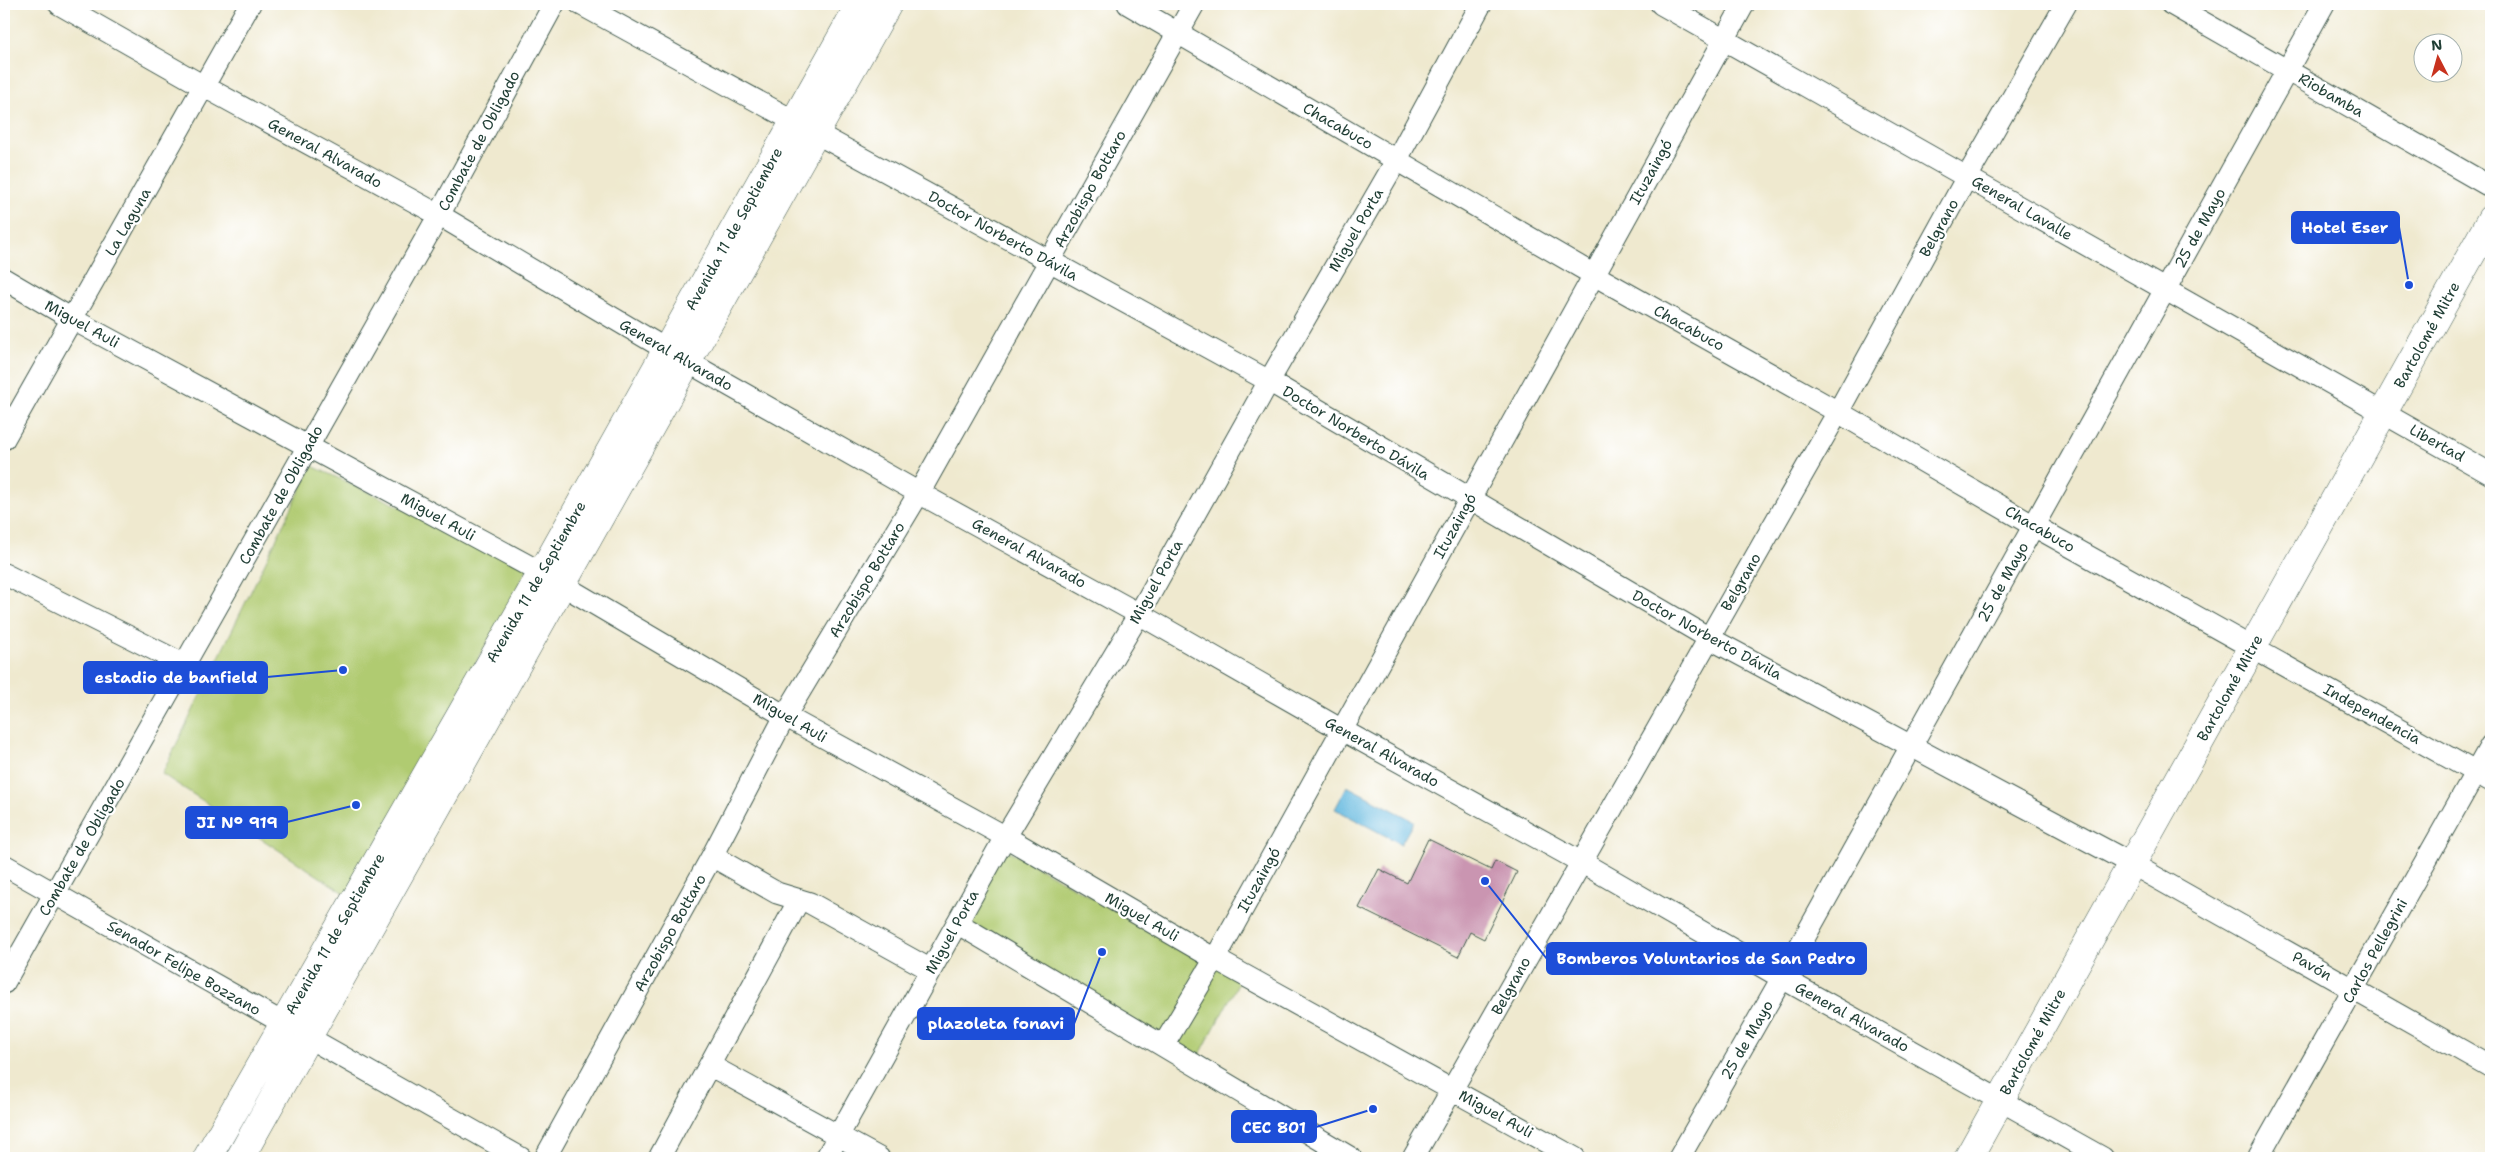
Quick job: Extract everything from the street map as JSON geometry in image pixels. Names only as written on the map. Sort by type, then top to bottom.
[{"type":"main road","name":"Avenida 11 de Septiembre","points":[[805,127],[860,4]]},
{"type":"main road","name":"Avenida 11 de Septiembre","points":[[240,1158],[307,1038],[552,579],[805,127],[888,4]]},
{"type":"main road","name":"Bartolomé Mitre","points":[[1968,1158],[2491,219]]},
{"type":"main road","name":"Avenida 11 de Septiembre","points":[[207,1158],[282,1025],[552,579]]},
{"type":"street","name":"General Alvarado","points":[[59,4],[205,87],[439,215],[677,356],[919,493],[1139,614],[1342,730],[1581,862],[1782,978],[2103,1158]]},
{"type":"street","name":"La Laguna","points":[[4,439],[205,87],[250,4]]},
{"type":"street","name":"Combate de Obligado","points":[[4,983],[439,215],[554,4]]},
{"type":"street","name":"Doctor Norberto Dávila","points":[[580,4],[1269,381],[1469,500],[1709,638],[2132,864]]},
{"type":"street","name":"Chacabuco","points":[[1128,4],[1594,275],[1838,412],[2034,526],[2252,647]]},
{"type":"street","name":"Arzobispo Bottaro","points":[[545,1158],[712,856],[785,716],[919,493],[1194,4]]},
{"type":"street","name":"Miguel Porta","points":[[826,1158],[1006,837],[1139,614],[1269,381],[1396,160],[1481,4]]},
{"type":"street","name":"General Lavalle","points":[[1661,4],[2383,413]]},
{"type":"street","name":"Ituzaingó","points":[[1163,1046],[1215,959],[1744,4]]},
{"type":"street","name":"Belgrano","points":[[1413,1158],[1838,412],[1967,177],[2066,4]]},
{"type":"street","name":"Riobamba","points":[[2171,4],[2491,186]]},
{"type":"street","name":"25 de Mayo","points":[[1679,1158],[1782,978],[2324,4]]},
{"type":"street","name":"Miguel Auli","points":[[4,279],[72,319],[552,579],[785,716],[1006,837],[1215,959],[1575,1158]]},
{"type":"street","name":"Libertad","points":[[2383,413],[2491,474]]},
{"type":"street","points":[[4,574],[185,665]]},
{"type":"street","name":"Independencia","points":[[2252,647],[2484,776]]},
{"type":"street","name":"Carlos Pellegrini","points":[[2258,1158],[2353,989],[2484,776],[2491,745]]},
{"type":"street","points":[[712,856],[778,893],[810,903],[931,970]]},
{"type":"street","name":"Pavón","points":[[2132,864],[2491,1067]]},
{"type":"street","name":"Senador Felipe Bozzano","points":[[4,865],[282,1025],[521,1158]]},
{"type":"street","points":[[659,1158],[799,900]]},
{"type":"street","points":[[957,923],[1350,1158]]},
{"type":"street","points":[[710,1066],[879,1158]]},
{"type":"green space","points":[[312,466],[529,566],[349,896],[162,774]]},
{"type":"green space","points":[[1000,846],[1240,980],[1198,1058],[965,924]]},
{"type":"water","points":[[1347,786],[1414,821],[1401,844],[1335,809]]},
{"type":"building","points":[[1428,839],[1491,870],[1495,861],[1517,872],[1484,939],[1470,932],[1458,957],[1359,908],[1379,869],[1407,883]]},
{"type":"place","name":"Hotel Eser","points":[[2409,285]]},
{"type":"place","name":"estadio de banfield","points":[[343,670]]},
{"type":"place","name":"JI N° 919","points":[[356,805]]},
{"type":"place","name":"Bomberos Voluntarios de San Pedro","points":[[1485,881]]},
{"type":"place","name":"plazoleta fonavi","points":[[1102,952]]},
{"type":"place","name":"CEC 801","points":[[1373,1109]]}]
